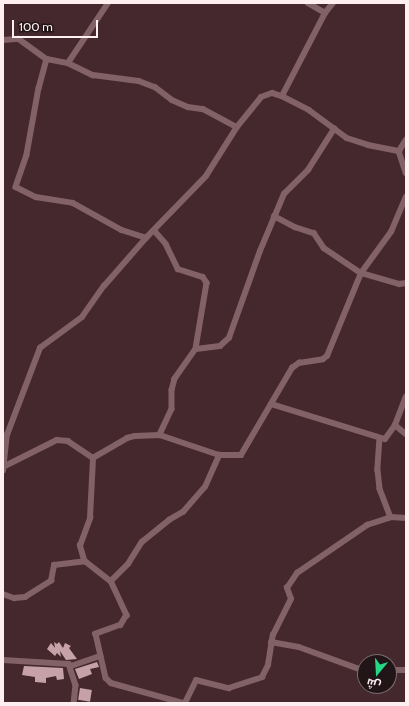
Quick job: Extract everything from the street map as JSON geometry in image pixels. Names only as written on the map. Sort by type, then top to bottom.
[{"type":"street","points":[[68,63],[108,3]]},
{"type":"street","points":[[308,3],[325,13]]},
{"type":"street","points":[[282,96],[325,13],[332,3]]},
{"type":"street","points":[[3,40],[19,39],[47,58],[68,63],[93,75],[139,81],[155,87],[172,100],[188,107],[203,109],[238,127]]},
{"type":"street","points":[[47,58],[39,88],[27,155],[16,187],[36,197],[73,203],[122,230],[146,238]]},
{"type":"street","points":[[4,468],[7,435],[40,348],[82,317],[104,286],[146,238],[206,176],[238,127],[261,97],[266,94],[282,96],[309,110],[347,138],[399,152]]},
{"type":"street","points":[[196,349],[220,346],[229,338],[274,216],[284,194],[308,170],[334,129]]},
{"type":"street","points":[[406,140],[399,152],[406,173]]},
{"type":"street","points":[[93,458],[127,438],[160,435],[218,454],[238,456],[244,452],[292,368],[299,363],[326,356],[362,274],[391,232],[406,197]]},
{"type":"street","points":[[274,216],[295,227],[314,233],[324,248],[362,274],[399,284],[406,282]]},
{"type":"street","points":[[154,230],[166,244],[178,270],[202,277],[206,283],[196,349],[175,379],[172,390],[172,409],[160,435]]},
{"type":"street","points":[[271,404],[385,439],[395,425],[406,397]]},
{"type":"street","points":[[395,425],[406,434]]},
{"type":"street","points":[[380,438],[378,470],[380,489],[391,516]]},
{"type":"street","points":[[4,468],[57,440],[68,441],[93,458]]},
{"type":"street","points":[[112,581],[128,564],[142,542],[169,520],[183,512],[205,487],[218,454]]},
{"type":"street","points":[[93,458],[90,518],[80,546],[84,560],[112,581],[126,619],[121,625],[96,634],[106,678],[111,683],[184,703],[196,680],[229,688],[262,677],[268,665],[271,642],[291,599],[287,588],[296,573],[367,525],[391,516],[406,518]]},
{"type":"street","points":[[3,594],[14,598],[25,597],[51,581],[54,565],[84,560]]},
{"type":"street","points":[[271,642],[299,647],[357,668]]},
{"type":"street","points":[[71,666],[100,656]]},
{"type":"street","points":[[3,660],[64,662],[71,666],[76,685],[74,703]]},
{"type":"building","points":[[54,642],[57,644],[59,642],[63,648],[65,643],[71,646],[69,648],[77,659],[66,660],[60,651],[61,657],[57,653],[55,656],[47,649],[51,643],[55,648]]},
{"type":"building","points":[[97,662],[99,667],[90,669],[92,674],[79,679],[75,669]]},
{"type":"building","points":[[24,666],[63,668],[64,679],[57,680],[56,676],[46,678],[46,683],[35,682],[35,677],[22,675]]},
{"type":"building","points":[[80,688],[92,690],[90,702],[78,700]]}]
